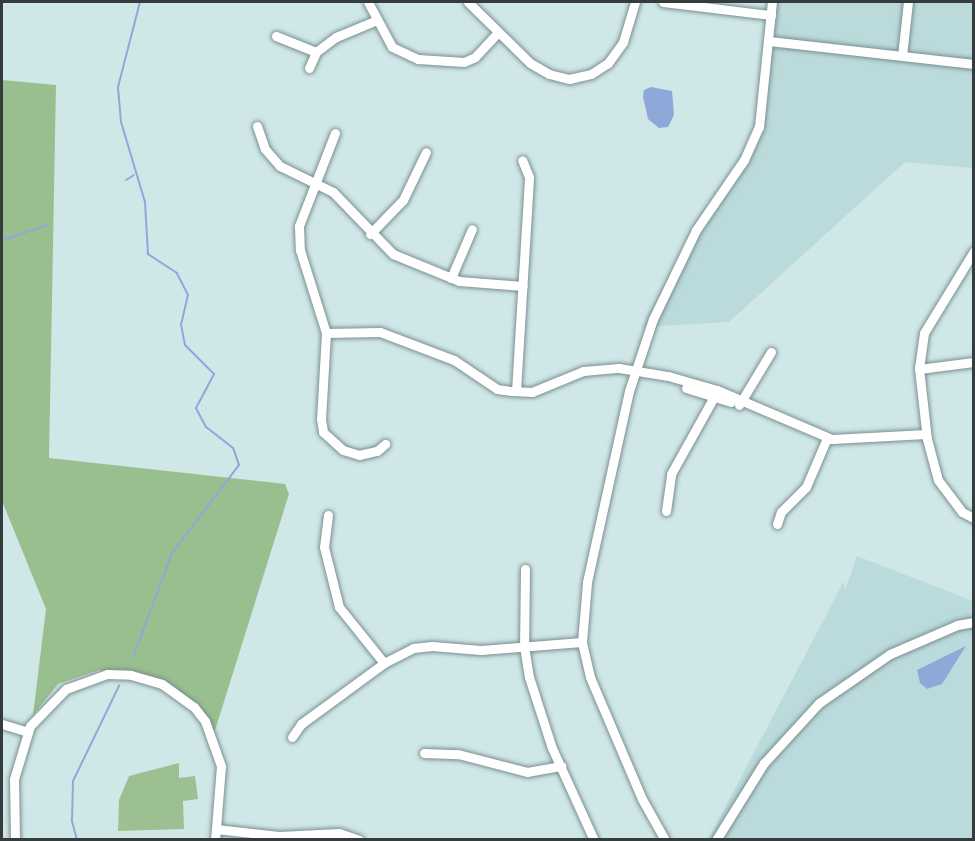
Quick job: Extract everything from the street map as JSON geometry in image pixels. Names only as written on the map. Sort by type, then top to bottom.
[{"type":"street","points":[[368,2],[392,47],[404,56],[450,63],[475,57],[497,33]]},
{"type":"street","points":[[468,2],[497,33],[541,70],[560,77],[580,78],[599,69],[616,53],[635,2]]},
{"type":"street","points":[[663,2],[771,15]]},
{"type":"street","points":[[664,840],[597,699],[582,642],[587,582],[636,371],[652,319],[680,259],[751,147],[764,99],[772,2]]},
{"type":"street","points":[[902,56],[908,2]]},
{"type":"street","points":[[309,68],[316,52],[336,38],[377,20]]},
{"type":"street","points":[[276,36],[316,52]]},
{"type":"street","points":[[769,41],[974,64]]},
{"type":"street","points":[[257,126],[265,149],[274,160],[333,192],[370,234],[393,254],[451,278],[476,284],[523,286]]},
{"type":"street","points":[[335,133],[301,214],[300,250],[326,333],[321,419],[323,432],[333,444],[359,455],[377,451],[385,444]]},
{"type":"street","points":[[370,234],[403,200],[426,152]]},
{"type":"street","points":[[516,391],[529,177],[522,160]]},
{"type":"street","points":[[451,278],[472,229]]},
{"type":"street","points":[[974,251],[924,333],[919,369],[926,436],[938,480],[962,512],[974,518]]},
{"type":"street","points":[[326,333],[380,332],[454,360],[497,388],[532,392],[583,371],[603,368],[636,371],[740,402],[846,447],[926,436]]},
{"type":"street","points":[[740,402],[771,352]]},
{"type":"street","points":[[919,369],[974,362]]},
{"type":"street","points":[[666,510],[671,474],[715,393]]},
{"type":"street","points":[[777,524],[781,512],[806,487],[826,440]]},
{"type":"street","points":[[328,515],[324,548],[339,607],[384,663]]},
{"type":"street","points":[[525,569],[524,646],[536,705],[594,840]]},
{"type":"street","points":[[716,840],[764,762],[819,703],[890,654],[957,625],[974,622]]},
{"type":"street","points":[[292,737],[301,724],[384,663],[413,648],[432,646],[481,650],[582,642]]},
{"type":"street","points":[[15,840],[14,779],[28,732],[53,700],[93,676],[131,675],[162,684],[194,706],[218,749],[221,766],[215,840]]},
{"type":"street","points":[[2,724],[28,732]]},
{"type":"street","points":[[424,753],[458,754],[527,772],[561,766]]},
{"type":"street","points":[[216,829],[279,838],[339,833],[359,840]]},
{"type":"shaded area","points":[[776,2],[973,2],[973,168],[905,162],[729,322],[642,327],[679,257],[730,184],[763,109]]},
{"type":"shaded area","points":[[857,556],[973,601],[973,839],[708,840],[844,581],[845,591]]},
{"type":"green space","points":[[2,80],[56,85],[49,458],[285,484],[289,494],[212,740],[199,709],[140,675],[99,670],[58,684],[33,715],[46,609],[2,501]]},
{"type":"green space","points":[[179,763],[179,778],[195,776],[198,799],[183,801],[184,829],[118,831],[119,800],[129,776]]},
{"type":"water","points":[[651,87],[672,91],[674,115],[668,127],[659,128],[648,119],[643,97],[644,90]]},
{"type":"water","points":[[966,646],[942,684],[927,689],[920,683],[917,670]]},
{"type":"waterway","points":[[133,657],[172,553],[239,465],[233,448],[206,427],[196,408],[214,374],[185,345],[181,325],[188,295],[177,273],[148,254],[145,202],[121,122],[118,87],[140,2]]},
{"type":"waterway","points":[[126,180],[134,175]]},
{"type":"waterway","points":[[2,240],[48,225]]},
{"type":"waterway","points":[[77,840],[72,821],[73,781],[119,686]]}]
